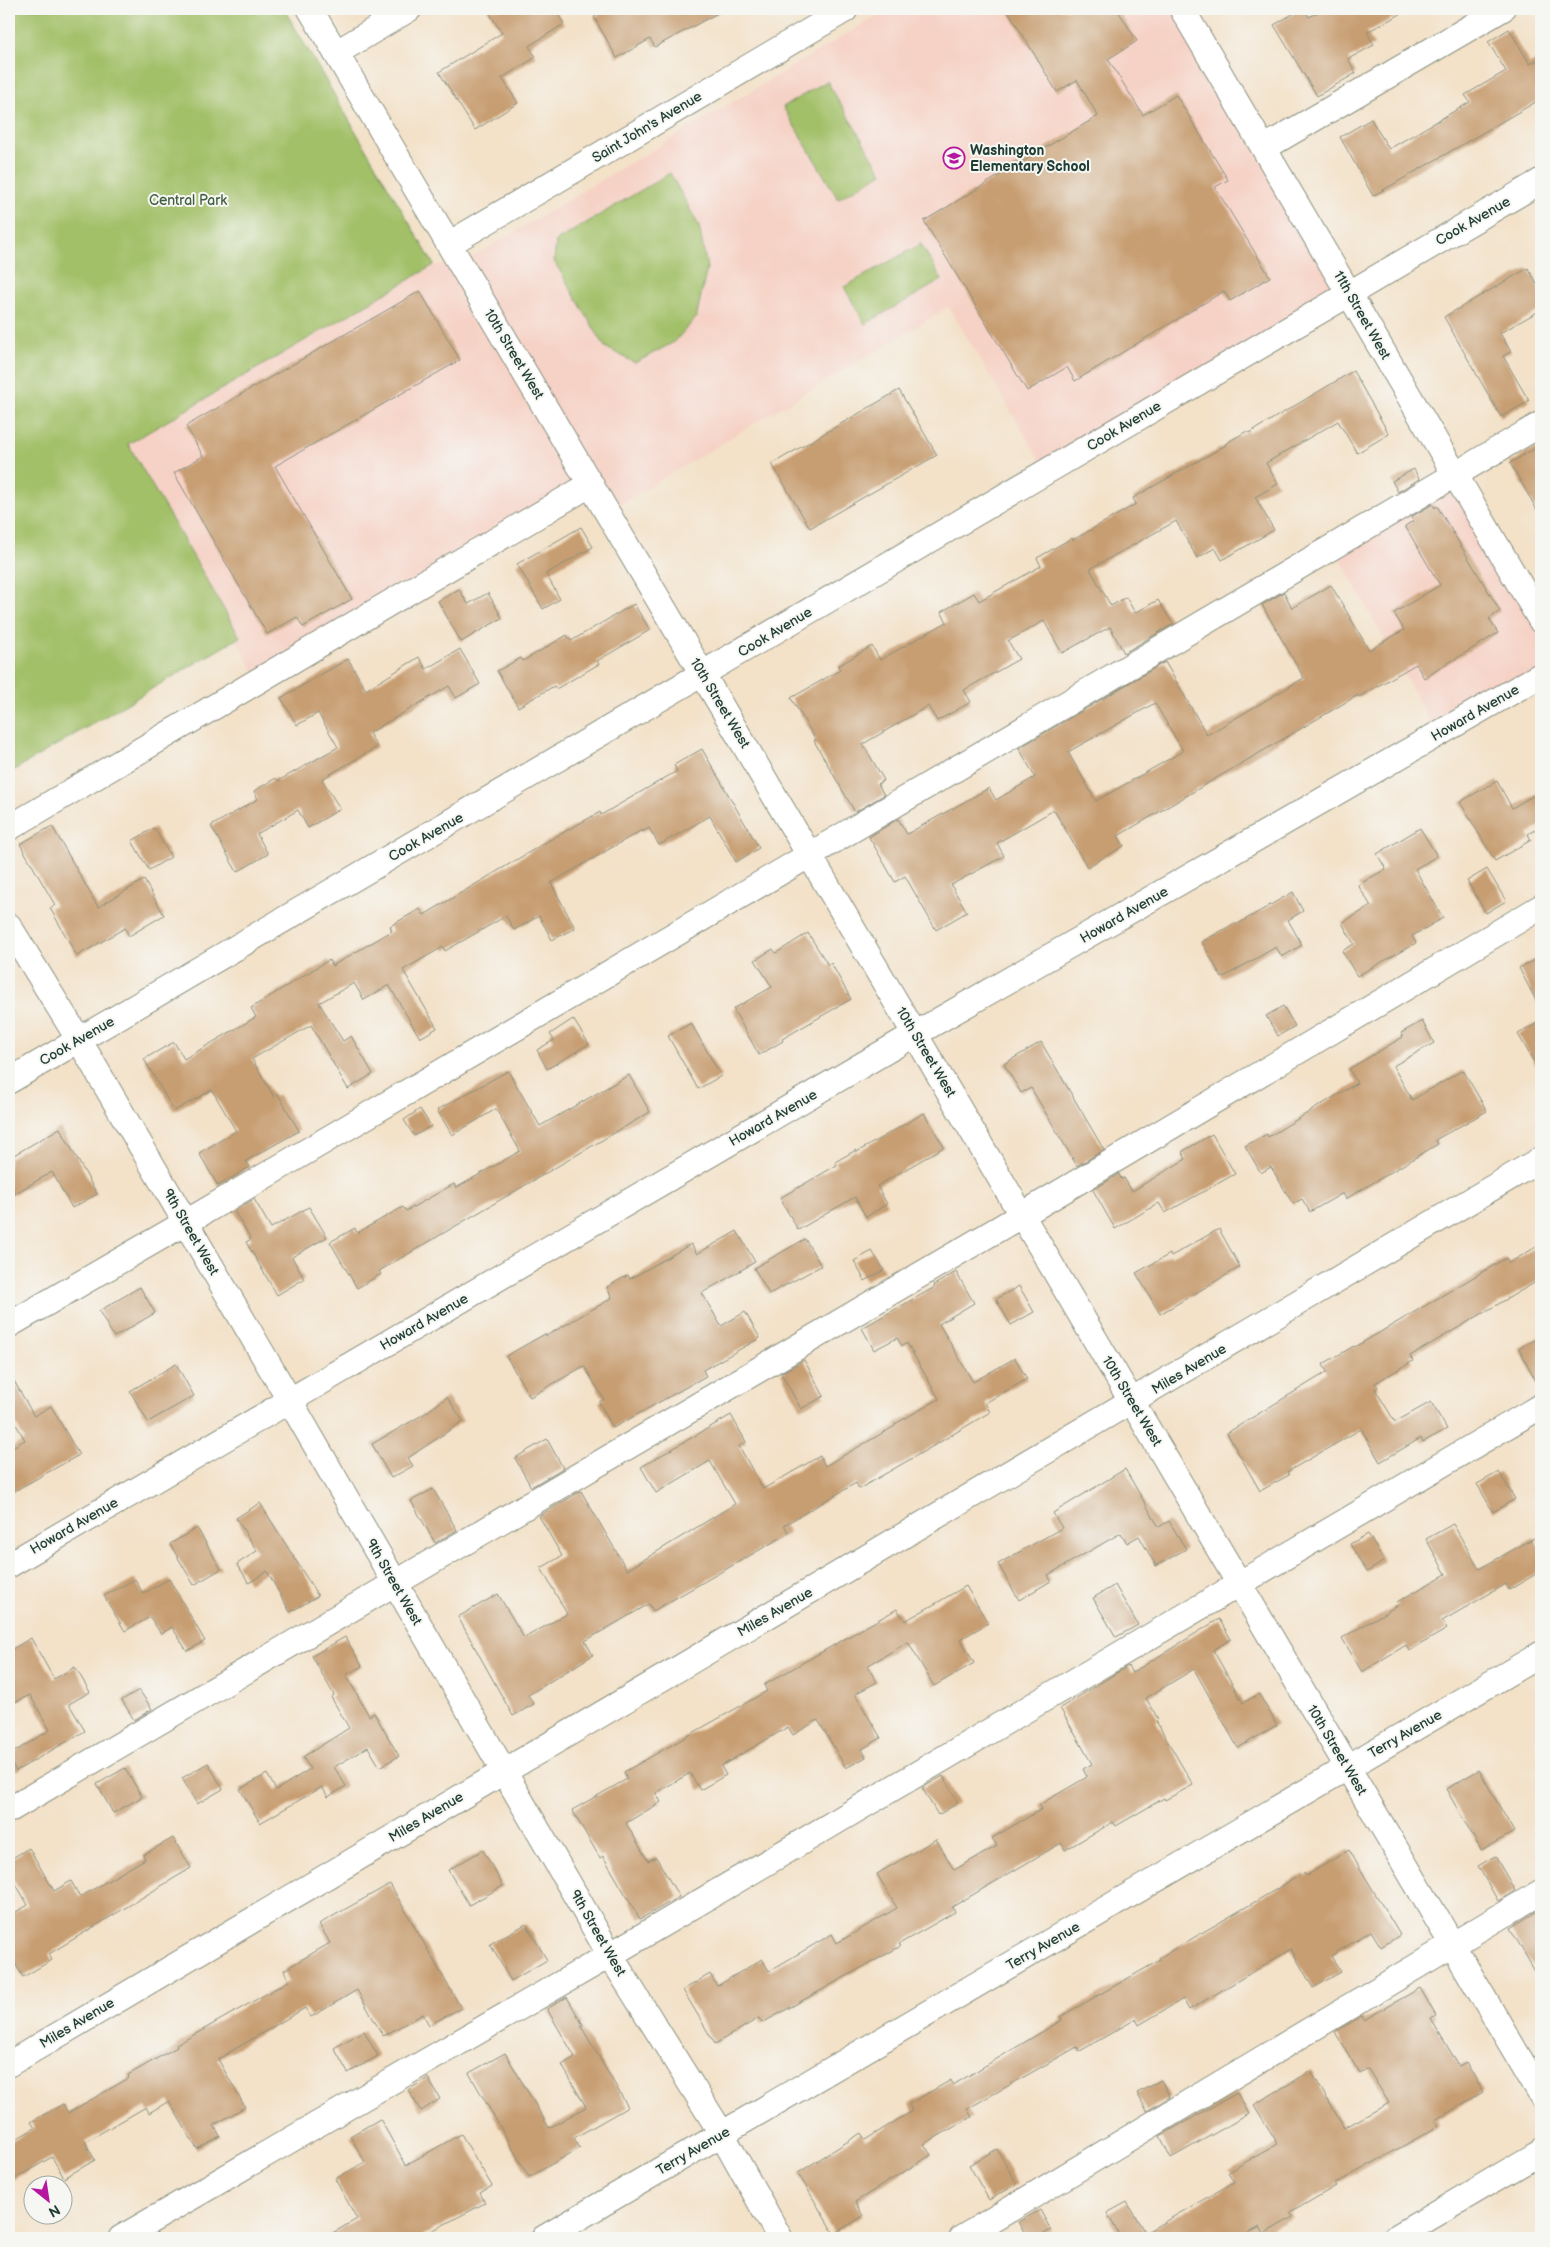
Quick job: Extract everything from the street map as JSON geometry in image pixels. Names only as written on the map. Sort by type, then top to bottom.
[{"type":"street","name":"10th Street West","points":[[310,9],[1541,2095]]},
{"type":"street","points":[[336,52],[409,9]]},
{"type":"street","name":"11th Street West","points":[[1184,9],[1541,621]]},
{"type":"street","points":[[1264,148],[1502,9]]},
{"type":"street","name":"Saint John's Avenue","points":[[449,244],[845,10]]},
{"type":"street","name":"Cook Avenue","points":[[9,1081],[1541,181]]},
{"type":"street","points":[[9,1325],[186,1223],[1541,424]]},
{"type":"street","points":[[9,828],[590,484]]},
{"type":"street","name":"Howard Avenue","points":[[9,1565],[915,1034],[1541,676]]},
{"type":"street","points":[[9,1810],[1022,1215],[1541,907]]},
{"type":"street","name":"9th Street West","points":[[9,926],[79,1040],[290,1401],[610,1955],[722,2134],[780,2238]]},
{"type":"street","name":"Miles Avenue","points":[[9,2064],[504,1770],[1133,1402],[1541,1160]]},
{"type":"street","points":[[121,2238],[610,1955],[1541,1406]]},
{"type":"street","name":"Terry Avenue","points":[[544,2238],[1541,1654]]},
{"type":"street","points":[[962,2238],[1541,1892]]},
{"type":"street","points":[[1395,2238],[1541,2152]]},
{"type":"shaded area","name":"Washington Elementary School","points":[[889,9],[1186,9],[1349,294],[1047,472],[949,307],[607,512],[591,484],[259,680],[127,444],[434,265],[461,264]]},
{"type":"shaded area","points":[[1455,474],[1541,621],[1541,675],[1437,735],[1333,546]]},
{"type":"green space","name":"Central Park","points":[[22,9],[284,9],[434,265],[128,444],[240,637],[9,773],[9,16]]},
{"type":"green space","points":[[827,81],[882,173],[838,199],[783,107]]},
{"type":"green space","points":[[670,173],[699,226],[707,268],[696,318],[674,342],[635,363],[605,347],[554,261],[556,241]]},
{"type":"green space","points":[[921,244],[942,280],[865,324],[844,287]]},
{"type":"building","points":[[487,9],[555,9],[564,24],[529,46],[536,57],[502,78],[518,103],[475,130],[439,72],[502,33]]},
{"type":"building","points":[[608,9],[725,9],[655,47],[650,39],[617,58],[594,17]]},
{"type":"building","points":[[1007,9],[1117,9],[1137,41],[1108,59],[1143,115],[1176,95],[1228,180],[1215,187],[1270,277],[1230,301],[1224,291],[1075,381],[1067,367],[1027,391],[924,221],[1098,116],[1077,80],[1057,92]]},
{"type":"building","points":[[1304,9],[1309,17],[1323,9],[1410,9],[1367,32],[1374,45],[1348,59],[1356,73],[1317,96],[1274,25]]},
{"type":"building","points":[[1509,29],[1530,64],[1541,58],[1541,99],[1373,196],[1340,137],[1371,119],[1389,149],[1470,102],[1465,95],[1506,71],[1488,42]]},
{"type":"building","points":[[1528,268],[1541,290],[1541,310],[1500,333],[1511,352],[1503,356],[1529,401],[1501,417],[1444,317]]},
{"type":"building","points":[[420,291],[460,360],[275,466],[352,599],[303,627],[297,617],[267,634],[174,473],[203,456],[186,426]]},
{"type":"building","points":[[1353,371],[1389,434],[1357,453],[1338,421],[1266,463],[1278,484],[1255,497],[1274,530],[1222,560],[1215,548],[1197,558],[1176,521],[1090,569],[1111,606],[1126,597],[1135,613],[1158,600],[1173,624],[1124,653],[1110,627],[1062,653],[1044,621],[1008,641],[1019,659],[964,690],[971,702],[937,721],[928,706],[863,744],[884,780],[878,784],[884,795],[855,812],[791,698],[840,670],[838,666],[872,646],[880,660],[947,622],[941,612],[974,593],[979,601],[1041,566],[1037,558],[1136,504],[1133,498],[1247,431],[1249,433]]},
{"type":"building","points":[[899,390],[937,455],[810,528],[772,464]]},
{"type":"building","points":[[1541,445],[1541,517],[1510,463]]},
{"type":"building","points":[[1414,469],[1419,479],[1398,492],[1392,481]]},
{"type":"building","points":[[1433,504],[1435,508],[1437,506],[1500,611],[1489,619],[1498,633],[1424,678],[1416,664],[1359,697],[1358,695],[1118,836],[1124,846],[1087,867],[1054,810],[997,843],[1004,856],[951,885],[967,912],[936,930],[905,876],[895,882],[869,837],[898,819],[907,834],[989,788],[996,800],[1035,777],[1019,748],[1165,662],[1207,735],[1304,678],[1262,605],[1284,592],[1292,608],[1331,585],[1369,650],[1404,630],[1394,613],[1440,585],[1405,526],[1413,521],[1411,517]],"holes":[[[1155,703],[1183,751],[1096,801],[1068,752]]]},
{"type":"building","points":[[581,527],[593,547],[546,574],[560,599],[543,609],[517,564]]},
{"type":"building","points":[[459,589],[468,604],[488,593],[502,618],[461,642],[438,601]]},
{"type":"building","points":[[634,604],[650,630],[597,661],[599,664],[556,689],[554,686],[518,707],[497,671],[521,658],[523,661],[567,635],[571,641]]},
{"type":"building","points":[[460,649],[480,684],[456,698],[449,686],[369,733],[377,747],[322,779],[340,809],[308,828],[298,810],[257,834],[268,854],[237,872],[211,826],[258,799],[254,791],[276,778],[278,781],[338,747],[318,713],[297,725],[281,698],[348,659],[366,690],[419,657],[426,669]]},
{"type":"building","points":[[702,749],[759,848],[736,862],[710,816],[659,845],[649,828],[642,832],[642,830],[551,883],[575,928],[552,940],[539,916],[514,930],[506,916],[445,951],[443,947],[403,970],[437,1028],[420,1038],[389,985],[364,1000],[354,983],[319,1003],[343,1041],[351,1036],[373,1074],[348,1089],[311,1025],[252,1059],[274,1097],[278,1094],[299,1131],[246,1161],[250,1167],[218,1186],[199,1153],[236,1131],[212,1090],[174,1111],[144,1059],[174,1042],[184,1059],[256,1017],[251,1008],[329,960],[332,966],[392,931],[390,926],[420,909],[424,915],[548,841],[600,812],[601,815],[677,771],[674,765]]},
{"type":"building","points":[[1497,781],[1512,808],[1541,791],[1541,826],[1528,834],[1531,840],[1495,861],[1460,802]]},
{"type":"building","points":[[52,826],[98,907],[144,880],[164,915],[129,936],[125,928],[77,956],[50,908],[55,905],[20,844]]},
{"type":"building","points":[[154,828],[171,857],[149,870],[132,841]]},
{"type":"building","points":[[1420,828],[1437,856],[1415,869],[1443,918],[1412,936],[1416,943],[1357,976],[1342,951],[1354,944],[1342,923],[1371,906],[1358,885],[1386,869],[1377,854]]},
{"type":"building","points":[[1487,869],[1506,901],[1486,913],[1467,881]]},
{"type":"building","points":[[1293,892],[1303,911],[1288,920],[1302,945],[1282,957],[1276,947],[1222,978],[1202,942]]},
{"type":"building","points":[[808,933],[828,965],[831,963],[851,999],[782,1039],[783,1041],[759,1055],[733,1009],[772,987],[755,960],[773,949],[776,953]]},
{"type":"building","points":[[1541,956],[1541,1010],[1519,968]]},
{"type":"building","points":[[1283,1006],[1295,1026],[1278,1036],[1266,1016]]},
{"type":"building","points":[[573,1019],[589,1044],[547,1069],[537,1050],[554,1040],[550,1034]]},
{"type":"building","points":[[1422,1021],[1434,1043],[1393,1066],[1412,1100],[1463,1070],[1487,1111],[1435,1140],[1438,1144],[1346,1199],[1343,1193],[1310,1212],[1302,1199],[1293,1204],[1271,1167],[1261,1173],[1245,1146],[1267,1134],[1268,1137],[1357,1083],[1349,1069],[1403,1037],[1401,1033]]},
{"type":"building","points":[[1541,1021],[1541,1074],[1518,1034]]},
{"type":"building","points":[[691,1023],[721,1076],[698,1089],[668,1036]]},
{"type":"building","points":[[1041,1042],[1104,1150],[1077,1166],[1031,1088],[1021,1093],[1004,1064]]},
{"type":"building","points":[[508,1071],[540,1126],[629,1075],[650,1112],[379,1271],[381,1274],[357,1288],[330,1242],[355,1228],[357,1233],[403,1207],[406,1211],[454,1184],[456,1188],[520,1151],[496,1109],[452,1135],[437,1110]]},
{"type":"building","points":[[420,1109],[431,1126],[414,1136],[404,1120]]},
{"type":"building","points":[[924,1113],[944,1147],[877,1186],[887,1204],[866,1217],[855,1197],[798,1230],[780,1198],[837,1165],[835,1162],[856,1150],[857,1152]]},
{"type":"building","points":[[60,1128],[97,1194],[72,1208],[52,1172],[9,1197],[9,1158]]},
{"type":"building","points":[[1212,1134],[1235,1174],[1165,1213],[1159,1203],[1115,1229],[1093,1190],[1119,1174],[1121,1179],[1124,1178],[1132,1191],[1186,1159],[1182,1152]]},
{"type":"building","points":[[254,1199],[271,1228],[309,1207],[327,1237],[292,1257],[304,1279],[277,1295],[246,1242],[251,1239],[234,1211]]},
{"type":"building","points":[[1219,1229],[1240,1267],[1160,1314],[1136,1273]]},
{"type":"building","points":[[737,1231],[755,1262],[702,1293],[721,1326],[745,1312],[760,1338],[703,1370],[706,1376],[613,1428],[599,1402],[604,1399],[584,1366],[530,1397],[506,1356],[545,1334],[546,1336],[612,1298],[607,1287],[628,1275],[630,1279],[691,1244],[697,1254]]},
{"type":"building","points":[[805,1239],[821,1266],[769,1294],[754,1268]]},
{"type":"building","points":[[1541,1244],[1541,1279],[1410,1356],[1413,1361],[1375,1383],[1378,1387],[1375,1389],[1395,1422],[1431,1402],[1447,1429],[1423,1442],[1421,1438],[1380,1462],[1361,1429],[1287,1472],[1289,1475],[1260,1491],[1227,1433],[1327,1372],[1323,1364],[1506,1258],[1509,1263]]},
{"type":"building","points":[[872,1251],[884,1270],[865,1281],[854,1261]]},
{"type":"building","points":[[956,1272],[974,1303],[939,1324],[973,1382],[1015,1358],[1027,1379],[985,1403],[990,1412],[859,1489],[856,1483],[784,1525],[789,1533],[653,1611],[649,1604],[585,1641],[593,1655],[528,1695],[534,1704],[513,1716],[458,1617],[498,1594],[524,1638],[567,1614],[541,1568],[562,1556],[539,1516],[581,1491],[627,1570],[735,1504],[710,1461],[656,1493],[641,1467],[731,1415],[746,1442],[739,1446],[763,1489],[820,1456],[825,1466],[895,1426],[895,1424],[939,1399],[907,1343],[902,1346],[897,1338],[874,1350],[862,1328],[935,1287],[934,1285]]},
{"type":"building","points":[[1019,1286],[1034,1312],[1011,1325],[996,1299]]},
{"type":"building","points":[[140,1287],[155,1313],[114,1337],[99,1311]]},
{"type":"building","points":[[1541,1336],[1541,1391],[1519,1348]]},
{"type":"building","points":[[804,1360],[824,1396],[801,1409],[781,1373]]},
{"type":"building","points":[[176,1364],[194,1396],[148,1422],[130,1391]]},
{"type":"building","points":[[9,1372],[34,1416],[51,1406],[79,1455],[9,1494],[9,1449],[25,1440],[9,1412]]},
{"type":"building","points":[[447,1397],[463,1421],[408,1458],[413,1466],[391,1478],[372,1444],[424,1414]]},
{"type":"building","points":[[547,1439],[563,1468],[531,1487],[515,1458]]},
{"type":"building","points":[[1125,1469],[1159,1527],[1169,1521],[1186,1549],[1156,1566],[1139,1536],[1127,1543],[1121,1533],[1048,1575],[1051,1581],[1019,1600],[998,1564],[1062,1528],[1053,1513]]},
{"type":"building","points":[[1499,1472],[1515,1499],[1493,1512],[1477,1484]]},
{"type":"building","points":[[433,1489],[457,1530],[435,1543],[411,1501]]},
{"type":"building","points":[[260,1503],[318,1596],[290,1612],[267,1571],[249,1583],[237,1564],[257,1551],[236,1518]]},
{"type":"building","points":[[1453,1524],[1479,1569],[1534,1538],[1541,1549],[1541,1571],[1509,1590],[1506,1584],[1442,1621],[1447,1629],[1409,1651],[1406,1645],[1362,1672],[1342,1638],[1398,1605],[1397,1602],[1446,1574],[1426,1539]]},
{"type":"building","points":[[197,1528],[221,1569],[194,1585],[170,1544]]},
{"type":"building","points":[[1368,1534],[1384,1561],[1367,1572],[1350,1544]]},
{"type":"building","points":[[135,1579],[143,1594],[169,1579],[205,1641],[187,1651],[172,1627],[161,1634],[150,1617],[125,1631],[104,1596]]},
{"type":"building","points":[[1115,1585],[1138,1625],[1116,1637],[1093,1598]]},
{"type":"building","points":[[966,1586],[988,1623],[961,1639],[974,1663],[934,1686],[908,1642],[867,1666],[877,1682],[855,1694],[881,1738],[862,1749],[866,1757],[846,1768],[818,1720],[793,1735],[788,1727],[721,1766],[726,1775],[700,1790],[690,1773],[656,1793],[661,1802],[626,1823],[648,1861],[656,1857],[679,1897],[640,1919],[603,1856],[600,1858],[572,1810],[627,1779],[624,1772],[767,1691],[764,1685],[897,1609],[905,1621]]},
{"type":"building","points":[[1219,1619],[1231,1639],[1213,1650],[1243,1703],[1259,1694],[1277,1725],[1238,1748],[1194,1669],[1146,1698],[1158,1719],[1156,1721],[1193,1785],[1165,1800],[1164,1798],[1116,1826],[1113,1822],[1065,1850],[1061,1843],[952,1907],[955,1912],[899,1944],[901,1946],[762,2023],[759,2018],[715,2044],[683,1990],[710,1974],[717,1986],[762,1959],[769,1971],[832,1934],[837,1943],[897,1908],[877,1874],[936,1839],[954,1870],[997,1846],[992,1838],[1042,1809],[1039,1805],[1087,1777],[1083,1769],[1092,1764],[1060,1708],[1128,1666],[1132,1673]]},
{"type":"building","points":[[345,1637],[362,1666],[346,1675],[369,1716],[374,1713],[399,1756],[380,1767],[368,1747],[334,1767],[346,1786],[328,1797],[322,1787],[260,1823],[240,1789],[267,1774],[276,1790],[310,1769],[303,1757],[349,1728],[331,1697],[334,1695],[312,1656]]},
{"type":"building","points":[[31,1638],[54,1679],[75,1667],[90,1692],[69,1704],[85,1731],[16,1771],[9,1759],[9,1755],[50,1730],[30,1695],[9,1705],[9,1651]]},
{"type":"building","points":[[139,1690],[152,1709],[134,1720],[122,1700]]},
{"type":"building","points":[[208,1763],[223,1789],[197,1804],[182,1778]]},
{"type":"building","points":[[125,1768],[142,1797],[113,1813],[97,1784]]},
{"type":"building","points":[[1479,1770],[1514,1832],[1481,1850],[1446,1789]]},
{"type":"building","points":[[943,1776],[958,1803],[938,1815],[922,1788]]},
{"type":"building","points":[[173,1838],[191,1868],[49,1954],[52,1960],[23,1977],[9,1953],[9,1916],[28,1905],[9,1872],[9,1860],[29,1848],[54,1891],[71,1881],[80,1897],[145,1859],[143,1855]]},
{"type":"building","points":[[483,1850],[503,1886],[469,1905],[448,1870]]},
{"type":"building","points":[[1349,1850],[1400,1935],[1381,1947],[1371,1931],[1331,1956],[1341,1972],[1313,1988],[1291,1949],[1189,2010],[1183,1999],[1139,2025],[1136,2019],[1080,2051],[1077,2047],[967,2109],[972,2117],[924,2144],[931,2155],[855,2202],[863,2216],[834,2234],[798,2173],[861,2133],[865,2140],[912,2111],[909,2104],[951,2080],[953,2085],[1062,2020],[1060,2017],[1160,1960],[1159,1958],[1304,1873],[1306,1876]]},
{"type":"building","points":[[1495,1856],[1515,1891],[1498,1901],[1478,1866]]},
{"type":"building","points":[[390,1884],[461,2008],[429,2025],[423,2014],[383,2036],[357,1990],[311,2017],[305,2008],[218,2059],[245,2107],[214,2125],[220,2136],[197,2149],[169,2101],[149,2113],[146,2107],[85,2142],[95,2160],[71,2174],[62,2174],[52,2157],[9,2182],[9,2143],[35,2128],[31,2122],[63,2104],[68,2113],[129,2078],[128,2075],[177,2047],[176,2045],[289,1981],[284,1970],[330,1943],[319,1924]]},
{"type":"building","points":[[1541,1909],[1541,1982],[1510,1928]]},
{"type":"building","points":[[526,1924],[547,1960],[511,1981],[490,1944]]},
{"type":"building","points":[[1420,1988],[1436,2016],[1431,2019],[1459,2066],[1466,2062],[1483,2092],[1436,2120],[1439,2126],[1335,2184],[1336,2186],[1290,2213],[1293,2217],[1264,2234],[1260,2227],[1240,2238],[1121,2238],[1107,2213],[1127,2202],[1145,2233],[1234,2182],[1228,2172],[1278,2144],[1254,2105],[1311,2071],[1344,2128],[1389,2103],[1368,2069],[1360,2074],[1335,2032],[1362,2016],[1364,2020]]},
{"type":"building","points":[[567,1997],[583,2025],[581,2026],[628,2107],[574,2138],[580,2148],[529,2177],[469,2073],[505,2053],[549,2128],[586,2107],[562,2065],[575,2057],[547,2009]]},
{"type":"building","points":[[364,2031],[378,2056],[348,2073],[334,2048]]},
{"type":"building","points":[[428,2078],[440,2099],[421,2111],[408,2090]]},
{"type":"building","points":[[1161,2080],[1170,2097],[1147,2111],[1137,2093]]},
{"type":"building","points":[[1237,2093],[1249,2114],[1171,2158],[1160,2136]]},
{"type":"building","points":[[380,2119],[406,2165],[461,2134],[492,2186],[480,2193],[485,2203],[418,2238],[324,2238],[357,2219],[335,2179],[365,2162],[350,2136]]},
{"type":"building","points":[[997,2149],[1017,2184],[989,2200],[969,2165]]},
{"type":"building","points":[[1040,2210],[1051,2230],[1036,2238],[1028,2238],[1018,2222]]},
{"type":"place","name":"Washington Elementary School","points":[[954,158]]}]
